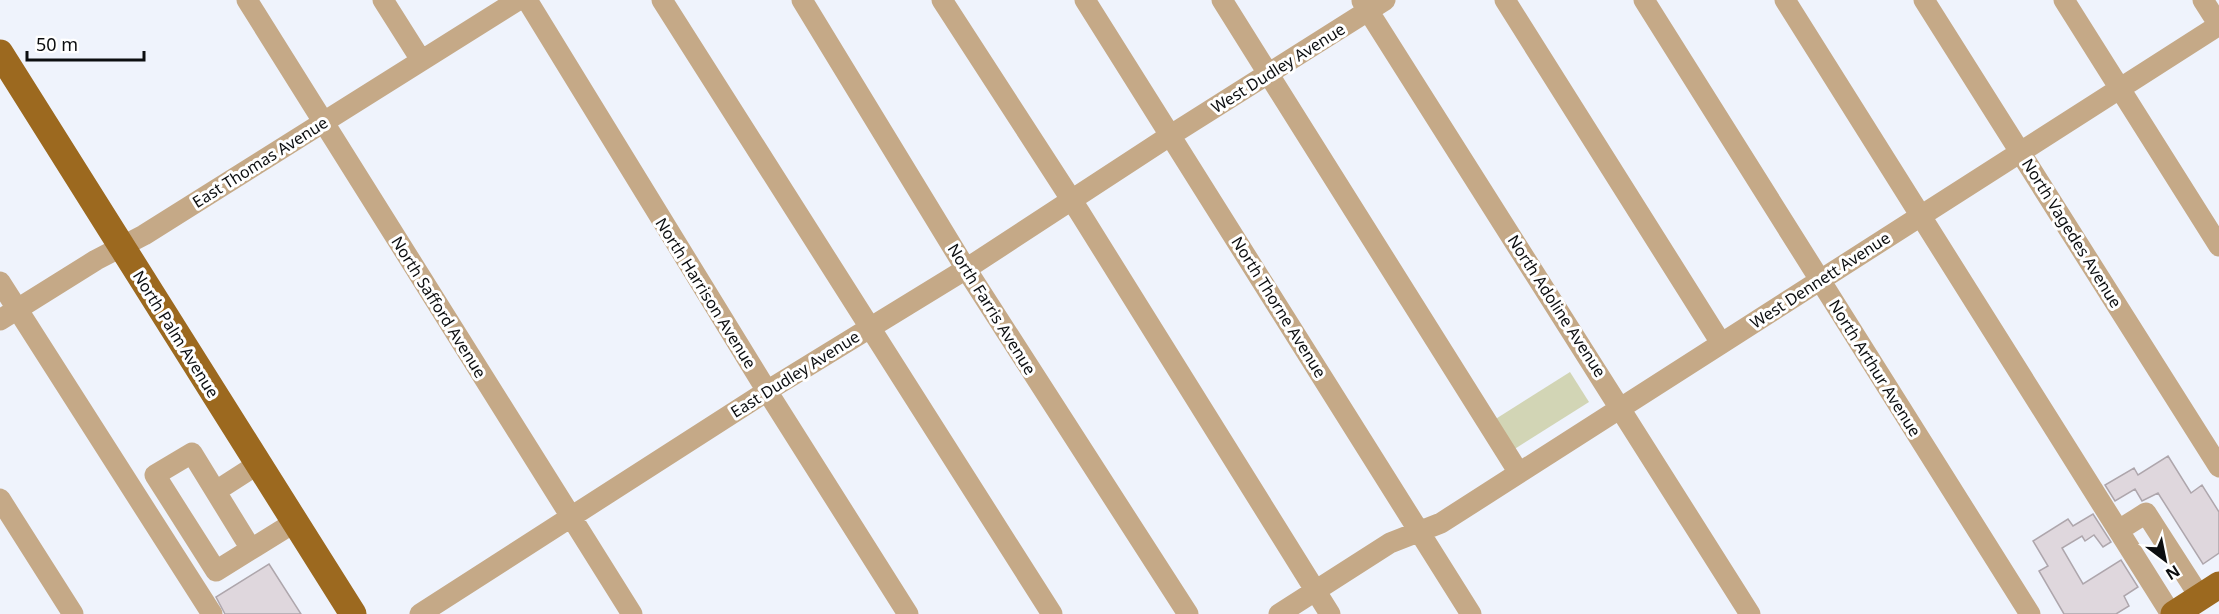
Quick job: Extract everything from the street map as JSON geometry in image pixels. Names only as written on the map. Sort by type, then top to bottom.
[{"type":"main road","name":"North Palm Avenue","points":[[0,53],[353,614]]},
{"type":"main road","points":[[2173,614],[2210,591]]},
{"type":"street","name":"North Safford Avenue","points":[[247,0],[632,614]]},
{"type":"street","points":[[383,0],[421,60]]},
{"type":"street","name":"East Thomas Avenue","points":[[9,315],[144,235],[518,0]]},
{"type":"street","name":"North Harrison Avenue","points":[[526,0],[767,391],[908,614]]},
{"type":"street","points":[[662,0],[869,328],[955,457],[1052,614]]},
{"type":"street","name":"North Farris Avenue","points":[[802,0],[966,269],[1188,614]]},
{"type":"street","points":[[942,0],[1070,201],[1080,213],[1330,614]]},
{"type":"street","name":"North Thorne Avenue","points":[[1085,0],[1471,614]]},
{"type":"street","points":[[1222,0],[1519,473]]},
{"type":"street","points":[[1505,0],[1721,344]]},
{"type":"street","name":"North Arthur Avenue","points":[[1644,0],[2030,614]]},
{"type":"street","points":[[1785,0],[2173,614]]},
{"type":"street","name":"North Vagedes Avenue","points":[[1924,0],[2219,467]]},
{"type":"street","points":[[2064,0],[2219,246]]},
{"type":"street","points":[[2203,0],[2219,25]]},
{"type":"street","name":"West Dudley Avenue","points":[[1171,135],[1269,74],[1371,4]]},
{"type":"street","name":"North Adoline Avenue","points":[[1371,4],[1750,614]]},
{"type":"street","name":"West Dennett Avenue","points":[[1279,614],[1390,543],[1441,523],[2219,25]]},
{"type":"street","name":"East Dudley Avenue","points":[[420,614],[767,391],[966,269],[1171,135]]},
{"type":"street","points":[[0,282],[9,315],[212,614]]},
{"type":"street","points":[[216,571],[155,475],[192,453],[251,549]]},
{"type":"street","points":[[216,490],[258,464]]},
{"type":"street","points":[[0,499],[73,614]]},
{"type":"street","points":[[2119,530],[2146,513],[2210,591]]},
{"type":"street","points":[[196,590],[216,571],[295,522]]},
{"type":"green space","points":[[1570,372],[1589,402],[1513,450],[1494,420]]},
{"type":"building","points":[[2168,456],[2191,493],[2202,485],[2219,512],[2219,553],[2203,564],[2158,493],[2142,501],[2135,489],[2115,501],[2105,485],[2134,468],[2138,475]]},
{"type":"building","points":[[2093,514],[2111,542],[2103,547],[2094,535],[2085,541],[2082,536],[2062,548],[2083,584],[2121,560],[2138,587],[2124,596],[2129,606],[2116,614],[2064,614],[2039,571],[2048,566],[2033,541],[2068,519],[2073,526]]},
{"type":"building","points":[[269,564],[301,614],[225,614],[216,597]]}]
